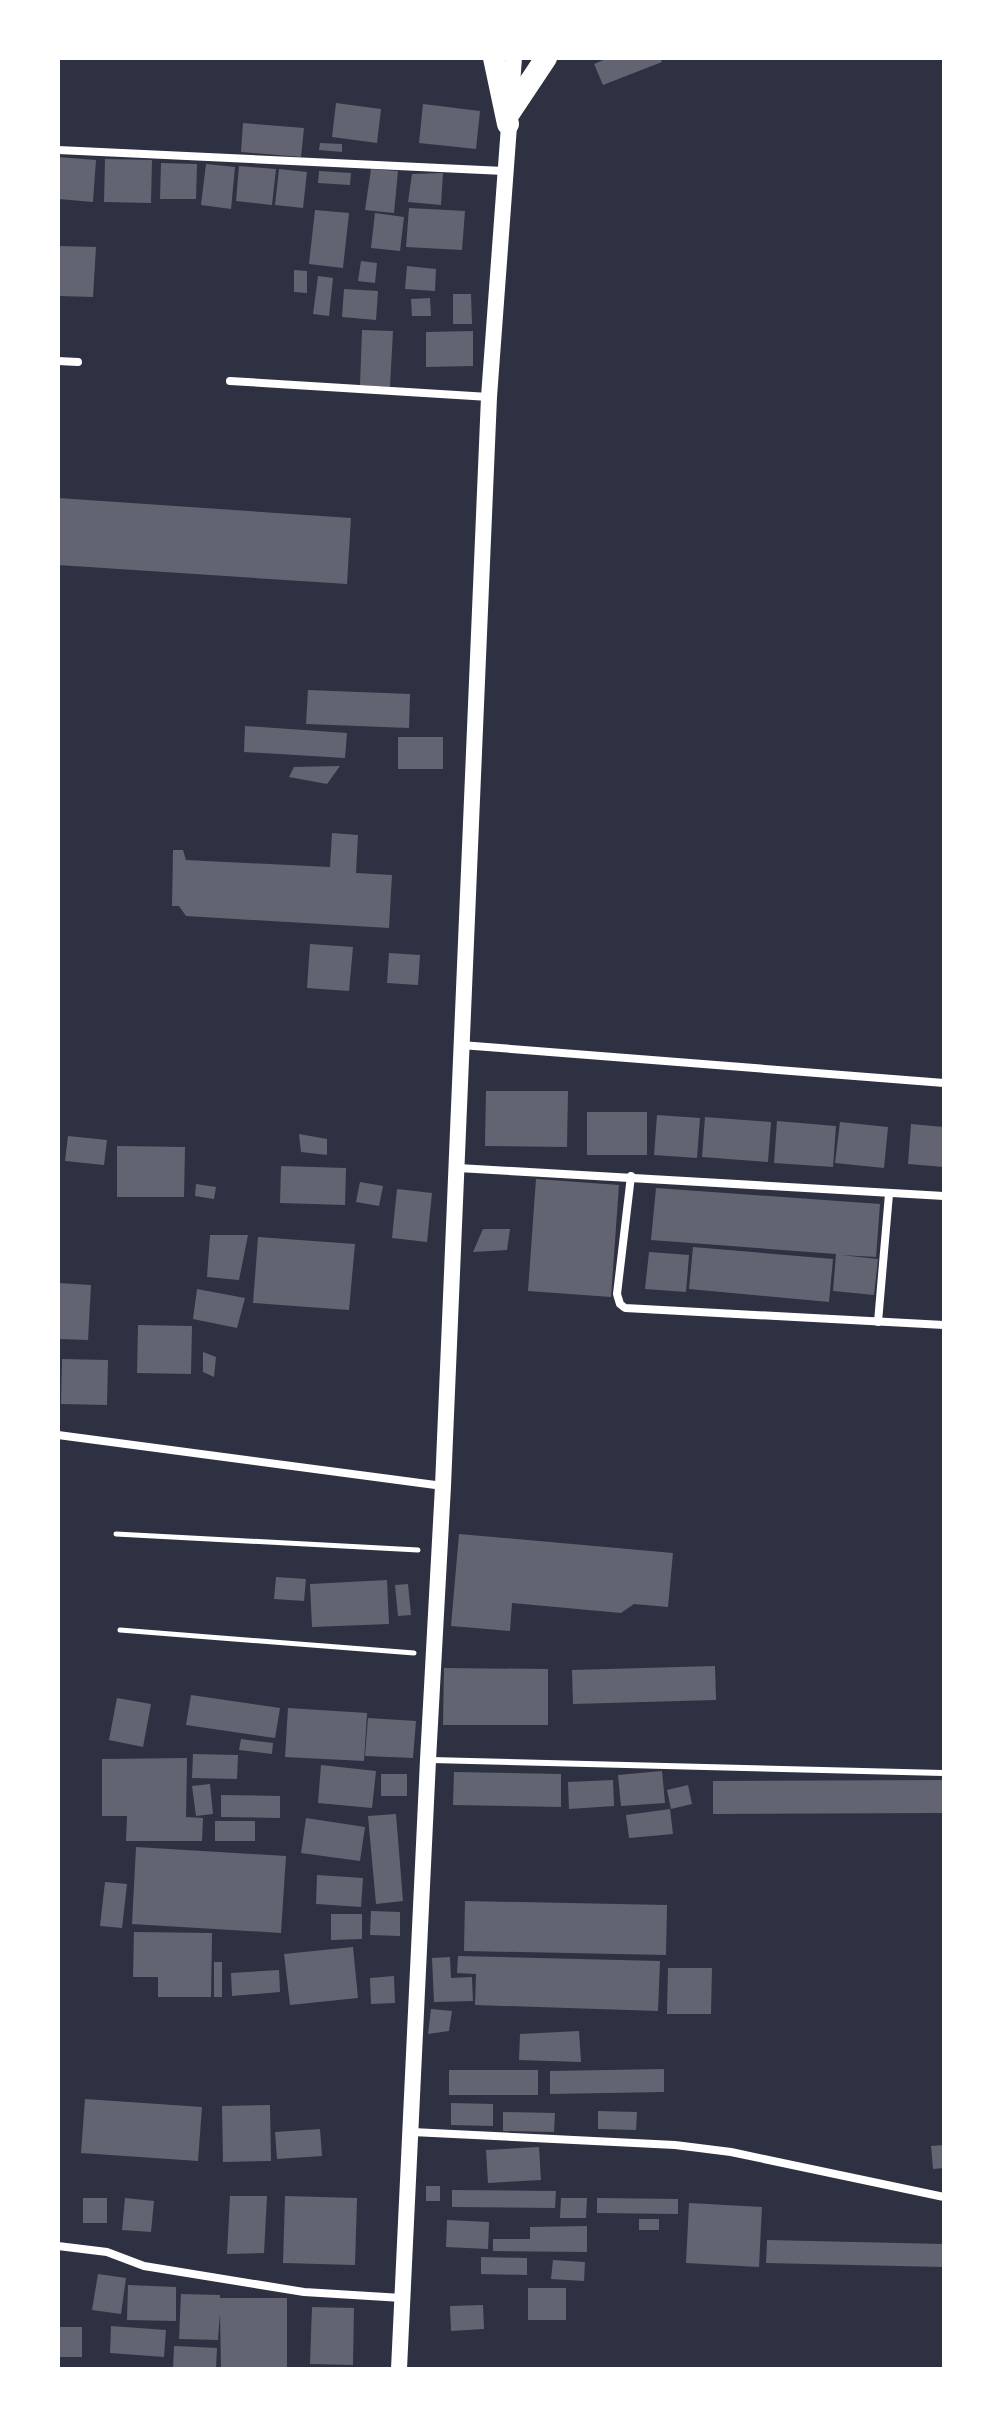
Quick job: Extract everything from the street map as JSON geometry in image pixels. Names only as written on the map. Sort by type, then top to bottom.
[{"type":"highway","points":[[494,58],[509,118]]},
{"type":"highway","points":[[509,118],[546,58]]},
{"type":"main road","points":[[399,2369],[458,1168],[460,1045],[489,397],[514,58]]},
{"type":"street","points":[[58,150],[504,171]]},
{"type":"street","points":[[58,361],[78,362]]},
{"type":"street","points":[[230,381],[489,397]]},
{"type":"street","points":[[460,1045],[944,1083]]},
{"type":"street","points":[[458,1168],[944,1196]]},
{"type":"street","points":[[631,1176],[617,1289],[619,1301],[625,1308],[944,1325]]},
{"type":"street","points":[[878,1322],[889,1194]]},
{"type":"street","points":[[58,1435],[443,1486]]},
{"type":"street","points":[[412,2132],[675,2145],[731,2152],[944,2197]]},
{"type":"street","points":[[58,2246],[107,2252],[144,2266],[304,2292],[402,2298]]},
{"type":"lane","points":[[428,1760],[943,1773]]},
{"type":"path","points":[[116,1534],[439,1551]]},
{"type":"path","points":[[120,1630],[435,1655]]},
{"type":"building","points":[[608,58],[660,58],[662,62],[603,85],[594,64]]},
{"type":"building","points":[[336,103],[381,109],[377,143],[332,137]]},
{"type":"building","points":[[423,104],[480,111],[476,149],[419,143]]},
{"type":"building","points":[[243,123],[304,128],[301,157],[241,152]]},
{"type":"building","points":[[320,143],[342,144],[342,152],[319,150]]},
{"type":"building","points":[[58,157],[96,160],[93,202],[58,199]]},
{"type":"building","points":[[105,159],[152,160],[151,203],[104,202]]},
{"type":"building","points":[[161,163],[197,164],[196,199],[160,199]]},
{"type":"building","points":[[206,164],[235,167],[231,209],[201,205]]},
{"type":"building","points":[[239,166],[276,169],[272,205],[236,201]]},
{"type":"building","points":[[279,169],[307,172],[303,208],[275,205]]},
{"type":"building","points":[[371,169],[398,171],[394,213],[365,210]]},
{"type":"building","points":[[319,171],[351,173],[350,185],[318,183]]},
{"type":"building","points":[[443,173],[441,205],[408,202],[412,174]]},
{"type":"building","points":[[409,208],[465,211],[462,250],[406,247]]},
{"type":"building","points":[[315,210],[349,213],[343,268],[309,264]]},
{"type":"building","points":[[375,213],[404,217],[400,251],[371,248]]},
{"type":"building","points":[[58,246],[96,247],[93,297],[58,296]]},
{"type":"building","points":[[361,261],[377,263],[375,283],[358,281]]},
{"type":"building","points":[[407,266],[436,269],[435,291],[405,289]]},
{"type":"building","points":[[294,270],[307,271],[307,293],[294,292]]},
{"type":"building","points":[[318,276],[333,278],[329,316],[313,314]]},
{"type":"building","points":[[344,289],[378,291],[376,320],[342,317]]},
{"type":"building","points":[[453,294],[471,294],[472,324],[453,324]]},
{"type":"building","points":[[430,298],[431,316],[412,316],[411,299]]},
{"type":"building","points":[[362,330],[393,331],[390,387],[360,385]]},
{"type":"building","points":[[473,331],[473,366],[426,367],[426,332]]},
{"type":"building","points":[[58,498],[351,518],[347,584],[58,565]]},
{"type":"building","points":[[308,690],[410,694],[409,728],[306,724]]},
{"type":"building","points":[[245,726],[347,733],[345,758],[244,752]]},
{"type":"building","points":[[398,737],[443,737],[443,769],[398,769]]},
{"type":"building","points":[[340,766],[327,784],[289,777],[294,767]]},
{"type":"building","points":[[332,833],[358,835],[356,873],[392,875],[389,928],[186,916],[179,906],[172,906],[173,850],[183,850],[186,860],[330,867]]},
{"type":"building","points":[[310,944],[353,947],[349,991],[307,988]]},
{"type":"building","points":[[389,953],[420,955],[418,985],[387,983]]},
{"type":"building","points":[[486,1091],[568,1091],[567,1147],[485,1146]]},
{"type":"building","points":[[587,1112],[647,1112],[647,1155],[587,1155]]},
{"type":"building","points":[[657,1115],[700,1118],[697,1158],[654,1155]]},
{"type":"building","points":[[705,1117],[771,1122],[768,1162],[702,1157]]},
{"type":"building","points":[[777,1121],[836,1126],[833,1167],[774,1163]]},
{"type":"building","points":[[840,1122],[888,1127],[884,1168],[835,1163]]},
{"type":"building","points":[[911,1124],[944,1127],[944,1167],[908,1164]]},
{"type":"building","points":[[299,1134],[327,1139],[327,1155],[301,1152]]},
{"type":"building","points":[[68,1136],[107,1140],[104,1165],[65,1161]]},
{"type":"building","points":[[117,1146],[185,1147],[184,1197],[117,1197]]},
{"type":"building","points":[[281,1166],[346,1168],[345,1205],[280,1203]]},
{"type":"building","points":[[536,1179],[619,1185],[611,1297],[528,1291]]},
{"type":"building","points":[[360,1182],[383,1186],[379,1206],[356,1202]]},
{"type":"building","points":[[196,1184],[216,1187],[214,1199],[195,1196]]},
{"type":"building","points":[[656,1188],[880,1204],[876,1257],[841,1255],[878,1259],[874,1295],[833,1291],[836,1254],[651,1240]]},
{"type":"building","points":[[397,1189],[432,1193],[427,1242],[392,1238]]},
{"type":"building","points":[[483,1229],[510,1229],[507,1250],[473,1252]]},
{"type":"building","points":[[210,1235],[248,1235],[239,1280],[207,1277]]},
{"type":"building","points":[[258,1237],[355,1244],[349,1310],[253,1303]]},
{"type":"building","points":[[693,1247],[833,1259],[829,1302],[689,1289]]},
{"type":"building","points":[[649,1252],[689,1255],[686,1292],[645,1289]]},
{"type":"building","points":[[58,1283],[91,1285],[88,1340],[58,1339]]},
{"type":"building","points":[[197,1289],[245,1298],[237,1328],[193,1319]]},
{"type":"building","points":[[138,1325],[192,1326],[191,1374],[137,1373]]},
{"type":"building","points":[[203,1352],[216,1357],[214,1377],[203,1372]]},
{"type":"building","points":[[62,1359],[108,1360],[107,1405],[61,1404]]},
{"type":"building","points":[[459,1534],[673,1553],[668,1607],[634,1604],[621,1613],[512,1603],[510,1631],[451,1626]]},
{"type":"building","points":[[276,1577],[306,1579],[304,1601],[274,1599]]},
{"type":"building","points":[[387,1580],[389,1624],[312,1627],[310,1584]]},
{"type":"building","points":[[408,1584],[411,1615],[398,1616],[395,1585]]},
{"type":"building","points":[[715,1666],[716,1700],[573,1704],[572,1670]]},
{"type":"building","points":[[444,1668],[548,1669],[548,1725],[443,1725]]},
{"type":"building","points":[[191,1695],[280,1708],[275,1738],[186,1725]]},
{"type":"building","points":[[117,1698],[151,1704],[143,1747],[109,1740]]},
{"type":"building","points":[[288,1708],[367,1713],[364,1761],[285,1757]]},
{"type":"building","points":[[368,1718],[416,1721],[413,1758],[365,1756]]},
{"type":"building","points":[[241,1739],[273,1743],[272,1754],[239,1750]]},
{"type":"building","points":[[193,1754],[238,1755],[237,1779],[192,1778]]},
{"type":"building","points":[[187,1758],[186,1817],[203,1818],[202,1841],[126,1841],[127,1816],[102,1816],[102,1759]]},
{"type":"building","points":[[321,1765],[376,1771],[372,1808],[318,1803]]},
{"type":"building","points":[[662,1771],[665,1803],[621,1806],[618,1775]]},
{"type":"building","points":[[454,1772],[561,1774],[561,1807],[453,1805]]},
{"type":"building","points":[[381,1774],[407,1774],[407,1796],[381,1796]]},
{"type":"building","points":[[613,1780],[614,1806],[569,1809],[568,1782]]},
{"type":"building","points":[[944,1780],[944,1813],[713,1814],[713,1781]]},
{"type":"building","points":[[210,1784],[213,1814],[196,1816],[192,1786]]},
{"type":"building","points":[[688,1785],[692,1804],[671,1809],[667,1790]]},
{"type":"building","points":[[221,1795],[280,1796],[280,1818],[221,1817]]},
{"type":"building","points":[[670,1809],[673,1834],[629,1838],[626,1815]]},
{"type":"building","points":[[396,1814],[403,1901],[376,1904],[368,1816]]},
{"type":"building","points":[[306,1818],[365,1827],[360,1861],[301,1853]]},
{"type":"building","points":[[215,1821],[255,1821],[255,1841],[215,1841]]},
{"type":"building","points":[[136,1847],[286,1856],[281,1933],[132,1924]]},
{"type":"building","points":[[317,1875],[363,1878],[361,1907],[316,1904]]},
{"type":"building","points":[[105,1882],[127,1884],[122,1928],[100,1926]]},
{"type":"building","points":[[465,1901],[667,1905],[666,1955],[464,1951]]},
{"type":"building","points":[[371,1911],[400,1912],[400,1936],[370,1935]]},
{"type":"building","points":[[331,1914],[362,1914],[362,1939],[331,1940]]},
{"type":"building","points":[[134,1932],[212,1933],[211,1997],[158,1997],[158,1977],[133,1977]]},
{"type":"building","points":[[353,1947],[358,1998],[290,2005],[284,1954]]},
{"type":"building","points":[[458,1956],[660,1961],[658,2011],[475,2005],[476,1974],[457,1973]]},
{"type":"building","points":[[450,1957],[451,1978],[472,1977],[473,2001],[434,2002],[432,1958]]},
{"type":"building","points":[[214,1962],[222,1962],[222,1997],[214,1997]]},
{"type":"building","points":[[668,1968],[712,1968],[711,2014],[667,2014]]},
{"type":"building","points":[[279,1970],[280,1992],[232,1996],[231,1973]]},
{"type":"building","points":[[394,1976],[395,2003],[371,2004],[370,1978]]},
{"type":"building","points":[[431,2009],[452,2011],[449,2031],[428,2034]]},
{"type":"building","points":[[579,2031],[581,2062],[519,2060],[520,2034]]},
{"type":"building","points":[[664,2069],[664,2092],[550,2094],[550,2071]]},
{"type":"building","points":[[449,2070],[538,2070],[538,2095],[449,2095]]},
{"type":"building","points":[[85,2099],[202,2107],[198,2161],[81,2153]]},
{"type":"building","points":[[451,2103],[493,2104],[493,2126],[451,2125]]},
{"type":"building","points":[[270,2105],[271,2161],[223,2162],[222,2106]]},
{"type":"building","points":[[598,2111],[637,2112],[636,2130],[598,2129]]},
{"type":"building","points":[[503,2112],[555,2113],[554,2132],[503,2131]]},
{"type":"building","points":[[320,2129],[322,2156],[277,2159],[275,2132]]},
{"type":"building","points":[[944,2145],[944,2168],[933,2169],[931,2146]]},
{"type":"building","points":[[539,2147],[541,2180],[488,2183],[486,2150]]},
{"type":"building","points":[[426,2186],[440,2186],[440,2201],[426,2201]]},
{"type":"building","points":[[452,2190],[556,2191],[555,2208],[452,2207]]},
{"type":"building","points":[[230,2196],[267,2196],[264,2253],[227,2254]]},
{"type":"building","points":[[285,2196],[357,2198],[355,2265],[283,2263]]},
{"type":"building","points":[[83,2198],[107,2198],[107,2223],[83,2223]]},
{"type":"building","points":[[125,2198],[154,2201],[151,2232],[122,2230]]},
{"type":"building","points":[[561,2198],[587,2198],[586,2218],[560,2218]]},
{"type":"building","points":[[597,2198],[678,2199],[678,2214],[597,2213]]},
{"type":"building","points":[[689,2203],[762,2207],[759,2267],[686,2263]]},
{"type":"building","points":[[639,2219],[659,2219],[659,2230],[639,2230]]},
{"type":"building","points":[[447,2220],[489,2222],[488,2249],[446,2247]]},
{"type":"building","points":[[587,2226],[587,2252],[493,2251],[493,2239],[530,2239],[530,2227]]},
{"type":"building","points":[[767,2240],[944,2244],[944,2267],[766,2263]]},
{"type":"building","points":[[481,2257],[527,2258],[527,2275],[481,2274]]},
{"type":"building","points":[[553,2260],[585,2262],[584,2281],[551,2279]]},
{"type":"building","points":[[98,2274],[126,2278],[121,2314],[92,2310]]},
{"type":"building","points":[[128,2285],[176,2287],[176,2321],[127,2320]]},
{"type":"building","points":[[528,2288],[566,2288],[566,2320],[528,2320]]},
{"type":"building","points":[[181,2294],[220,2295],[220,2298],[287,2298],[287,2368],[221,2369],[220,2313],[218,2340],[179,2339]]},
{"type":"building","points":[[483,2305],[484,2329],[451,2331],[450,2306]]},
{"type":"building","points":[[312,2307],[354,2308],[353,2365],[310,2364]]},
{"type":"building","points":[[111,2326],[166,2330],[164,2357],[110,2353]]},
{"type":"building","points":[[58,2327],[82,2327],[82,2357],[58,2357]]},
{"type":"building","points":[[174,2346],[217,2348],[216,2369],[173,2369]]}]
